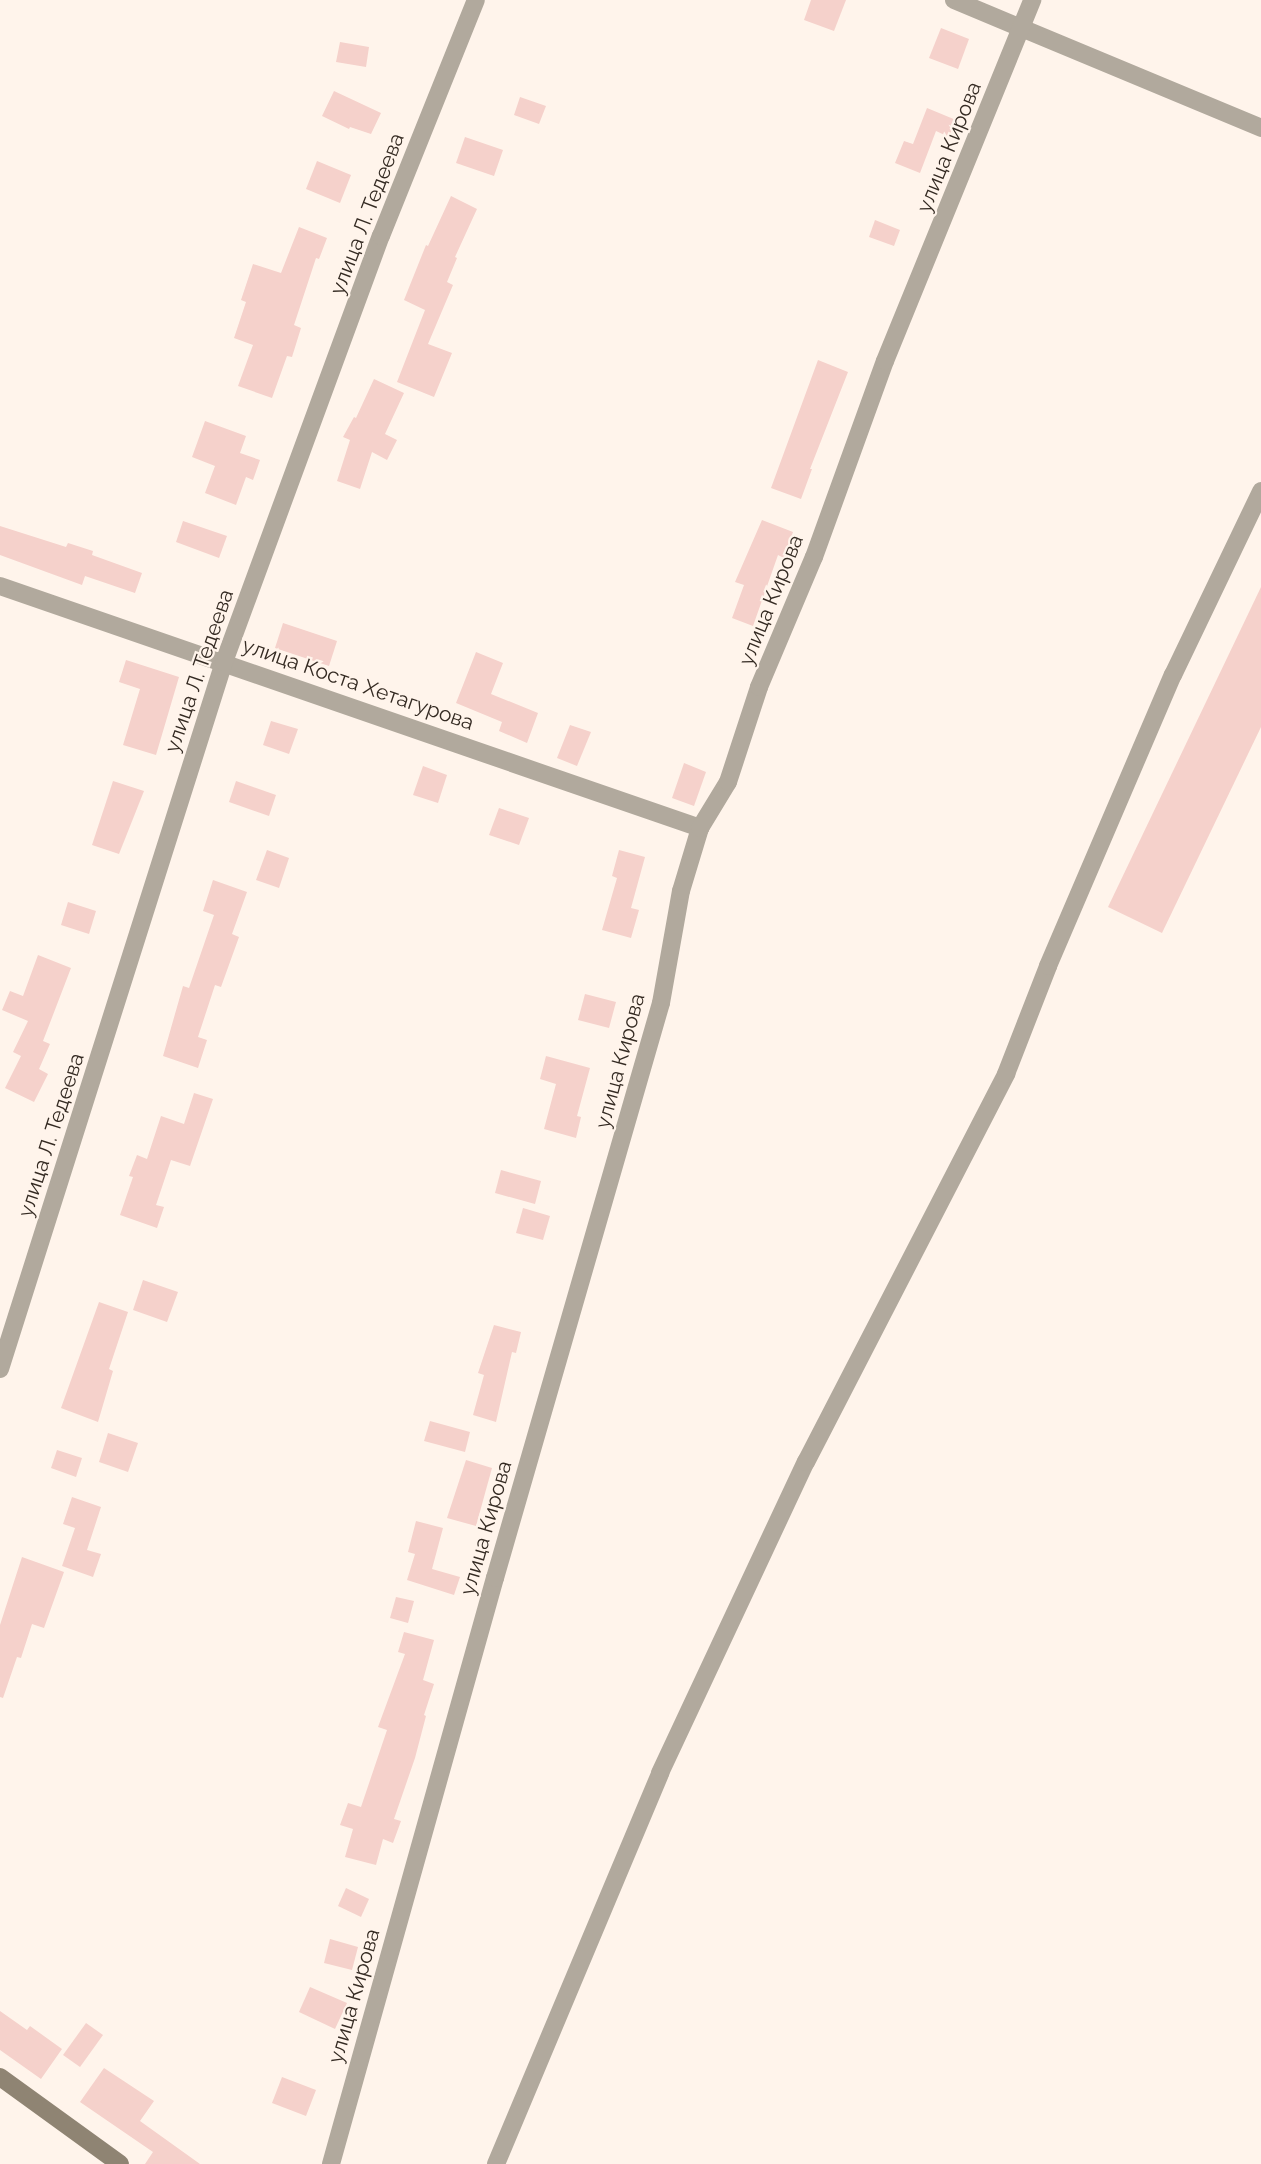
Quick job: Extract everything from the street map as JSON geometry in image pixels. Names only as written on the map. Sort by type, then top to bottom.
[{"type":"main road","points":[[0,2077],[115,2163]]},
{"type":"street","name":"улица Л. Тедеева","points":[[0,1369],[224,662],[381,236],[476,0]]},
{"type":"street","points":[[954,0],[1261,128]]},
{"type":"street","name":"улица Кирова","points":[[331,2164],[495,1578],[661,1003],[681,891],[700,828],[728,782],[759,687],[814,557],[885,361],[1023,27],[1032,0]]},
{"type":"street","points":[[496,2164],[660,1773],[806,1462],[1006,1074],[1048,966],[1173,675],[1261,491]]},
{"type":"street","name":"улица Коста Хетагурова","points":[[0,586],[700,828]]},
{"type":"building","points":[[811,0],[846,0],[834,31],[804,20]]},
{"type":"building","points":[[941,28],[969,39],[958,69],[929,58]]},
{"type":"building","points":[[340,42],[369,47],[366,67],[336,62]]},
{"type":"building","points":[[334,91],[381,113],[371,134],[350,127],[349,129],[322,116]]},
{"type":"building","points":[[520,97],[546,106],[539,124],[514,115]]},
{"type":"building","points":[[927,108],[956,120],[949,137],[936,131],[920,173],[895,163],[904,141],[913,144]]},
{"type":"building","points":[[465,137],[503,150],[494,176],[456,163]]},
{"type":"building","points":[[317,161],[351,175],[340,203],[306,189]]},
{"type":"building","points":[[451,196],[477,209],[455,257],[457,258],[447,282],[453,285],[428,344],[452,353],[434,397],[397,382],[425,310],[404,300],[426,245],[428,246]]},
{"type":"building","points":[[875,220],[900,230],[894,246],[869,237]]},
{"type":"building","points":[[299,227],[327,238],[319,259],[316,258],[294,325],[301,328],[292,357],[287,356],[272,398],[238,386],[253,345],[234,338],[246,302],[241,300],[253,264],[281,273]]},
{"type":"building","points":[[818,360],[848,372],[810,469],[812,469],[801,499],[771,488]]},
{"type":"building","points":[[374,379],[404,393],[385,434],[397,440],[387,460],[372,452],[360,489],[337,481],[350,440],[343,437],[354,417],[356,418]]},
{"type":"building","points":[[205,421],[246,436],[240,453],[260,460],[253,480],[246,477],[236,505],[205,493],[215,466],[192,457]]},
{"type":"building","points":[[762,520],[793,532],[784,558],[778,555],[753,626],[732,618],[744,585],[735,582]]},
{"type":"building","points":[[183,521],[227,536],[219,558],[176,542]]},
{"type":"building","points":[[0,526],[66,547],[68,543],[93,551],[92,555],[142,573],[135,593],[85,576],[82,585],[0,555]]},
{"type":"building","points":[[1261,587],[1261,727],[1162,933],[1108,907]]},
{"type":"building","points":[[283,623],[337,641],[329,666],[275,648]]},
{"type":"building","points":[[476,652],[503,663],[491,694],[538,713],[527,743],[499,731],[502,722],[456,703]]},
{"type":"building","points":[[126,660],[179,677],[156,755],[123,745],[140,689],[119,682]]},
{"type":"building","points":[[271,721],[298,729],[289,754],[263,745]]},
{"type":"building","points":[[570,725],[591,732],[577,766],[557,758]]},
{"type":"building","points":[[684,763],[706,772],[694,806],[672,798]]},
{"type":"building","points":[[423,766],[447,775],[438,803],[413,795]]},
{"type":"building","points":[[113,781],[144,791],[119,854],[92,845]]},
{"type":"building","points":[[236,781],[276,795],[269,816],[229,802]]},
{"type":"building","points":[[499,808],[529,818],[519,845],[489,835]]},
{"type":"building","points":[[267,850],[289,858],[279,888],[256,880]]},
{"type":"building","points":[[619,850],[645,857],[631,908],[639,910],[631,938],[602,930],[617,878],[612,876]]},
{"type":"building","points":[[213,880],[247,892],[232,934],[239,937],[221,987],[215,985],[198,1037],[207,1040],[198,1068],[163,1056],[183,986],[189,988],[214,915],[203,911]]},
{"type":"building","points":[[68,902],[96,911],[89,934],[61,925]]},
{"type":"building","points":[[38,955],[71,968],[43,1041],[50,1044],[39,1069],[48,1074],[34,1102],[5,1088],[21,1056],[13,1052],[28,1021],[2,1010],[10,991],[23,996]]},
{"type":"building","points":[[585,994],[616,1002],[609,1028],[578,1020]]},
{"type":"building","points":[[546,1056],[590,1068],[577,1116],[581,1117],[576,1138],[544,1129],[556,1084],[540,1079]]},
{"type":"building","points":[[194,1093],[213,1099],[190,1166],[171,1160],[156,1205],[164,1207],[157,1228],[120,1215],[133,1177],[129,1176],[137,1155],[147,1159],[161,1116],[184,1124]]},
{"type":"building","points":[[501,1170],[541,1181],[535,1204],[495,1193]]},
{"type":"building","points":[[523,1208],[550,1216],[543,1240],[516,1233]]},
{"type":"building","points":[[143,1280],[178,1292],[167,1322],[133,1310]]},
{"type":"building","points":[[99,1302],[128,1312],[109,1369],[113,1371],[98,1422],[61,1408]]},
{"type":"building","points":[[494,1325],[521,1332],[516,1353],[512,1352],[496,1422],[473,1415],[484,1375],[478,1373]]},
{"type":"building","points":[[430,1421],[470,1432],[465,1452],[424,1441]]},
{"type":"building","points":[[108,1433],[138,1443],[128,1472],[99,1462]]},
{"type":"building","points":[[57,1450],[82,1458],[76,1477],[51,1468]]},
{"type":"building","points":[[466,1460],[492,1468],[476,1526],[447,1518]]},
{"type":"building","points":[[72,1497],[101,1507],[87,1550],[101,1554],[93,1577],[62,1566],[75,1528],[63,1524]]},
{"type":"building","points":[[416,1521],[443,1528],[432,1569],[460,1577],[454,1595],[407,1580],[415,1554],[408,1552]]},
{"type":"building","points":[[22,1557],[64,1572],[44,1628],[32,1624],[21,1658],[17,1657],[3,1698],[0,1697],[0,1625]]},
{"type":"building","points":[[396,1597],[414,1601],[408,1623],[390,1618]]},
{"type":"building","points":[[404,1632],[434,1640],[423,1680],[434,1684],[424,1715],[426,1716],[415,1758],[394,1819],[401,1821],[393,1843],[383,1839],[376,1865],[345,1857],[353,1829],[340,1825],[348,1803],[361,1807],[387,1730],[378,1727],[405,1654],[398,1652]]},
{"type":"building","points":[[346,1888],[369,1899],[361,1917],[338,1906]]},
{"type":"building","points":[[330,1939],[358,1947],[352,1970],[324,1963]]},
{"type":"building","points":[[310,1987],[347,2003],[335,2029],[299,2012]]},
{"type":"building","points":[[0,2011],[27,2030],[30,2026],[62,2049],[41,2079],[0,2050]]},
{"type":"building","points":[[86,2023],[103,2035],[80,2067],[63,2055]]},
{"type":"building","points":[[104,2068],[154,2101],[140,2121],[200,2164],[145,2164],[153,2152],[80,2102]]},
{"type":"building","points":[[282,2077],[316,2090],[306,2116],[272,2103]]}]
